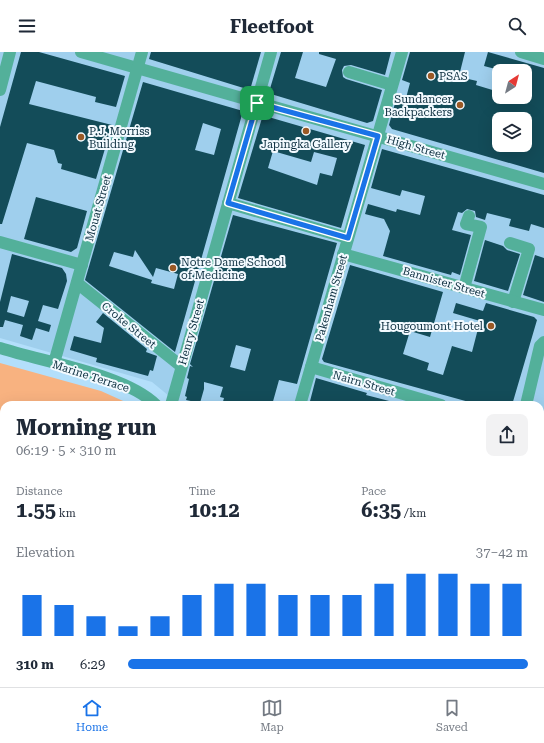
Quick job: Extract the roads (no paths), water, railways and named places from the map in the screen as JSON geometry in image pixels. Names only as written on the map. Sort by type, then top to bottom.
[{"type":"street","points":[[0,90],[10,52]]},
{"type":"street","name":"High Street","points":[[81,52],[544,184]]},
{"type":"street","name":"Mouat Street","points":[[54,363],[142,52]]},
{"type":"street","name":"Henry Street","points":[[172,401],[271,52]]},
{"type":"street","name":"Pakenham Street","points":[[301,401],[402,52]]},
{"type":"street","points":[[522,52],[544,59]]},
{"type":"street","points":[[349,72],[392,85]]},
{"type":"street","points":[[228,203],[348,238]]},
{"type":"street","points":[[464,288],[481,228],[466,224],[469,216]]},
{"type":"street","points":[[0,242],[82,265]]},
{"type":"street","points":[[510,243],[529,249],[513,302]]},
{"type":"street","name":"Bannister Street","points":[[343,254],[544,310]]},
{"type":"street","name":"Croke Street","points":[[77,283],[181,366]]},
{"type":"street","points":[[527,401],[540,346],[544,342]]},
{"type":"street","name":"Marine Terrace","points":[[0,348],[116,382],[142,394],[151,401]]},
{"type":"street","name":"Marine Terrace","points":[[0,352],[21,355]]},
{"type":"street","name":"Nairn Street","points":[[310,367],[427,401]]},
{"type":"place","name":"PSAS","points":[[431,76]]},
{"type":"place","name":"Sundancer Backpackers","points":[[460,105]]},
{"type":"place","name":"Japingka Gallery","points":[[306,131]]},
{"type":"place","name":"P.J. Morriss Building","points":[[81,137]]},
{"type":"place","name":"Notre Dame School of Medicine","points":[[173,268]]},
{"type":"place","name":"Hougoumont Hotel","points":[[491,326]]}]
